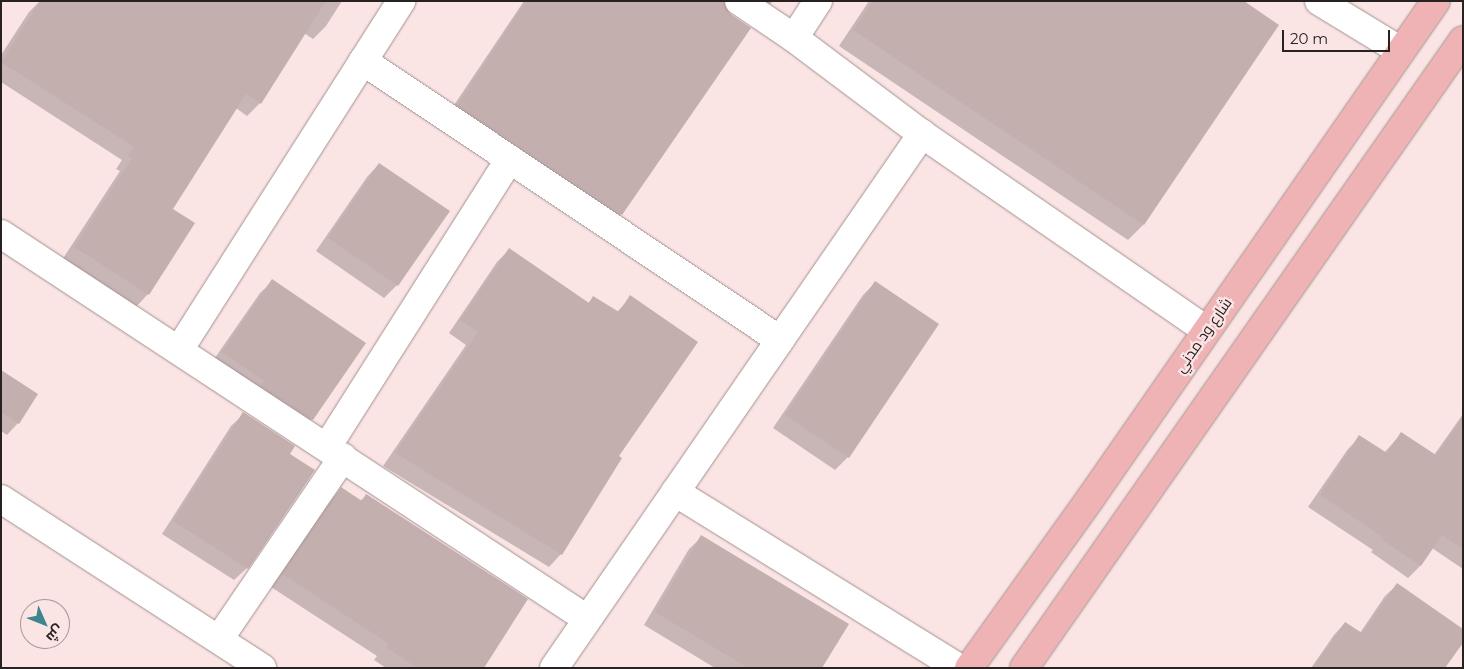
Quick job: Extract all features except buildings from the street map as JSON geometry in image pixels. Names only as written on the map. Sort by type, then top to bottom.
[{"type":"highway","name":"شارع ود مدني","points":[[969,668],[1090,499],[1436,1]]},
{"type":"highway","points":[[1024,668],[1463,40]]},
{"type":"street","points":[[179,350],[401,1]]},
{"type":"street","points":[[739,1],[794,38],[922,134],[1206,330]]},
{"type":"street","points":[[794,38],[818,1]]},
{"type":"street","points":[[1319,1],[1401,51]]},
{"type":"street","points":[[363,61],[780,340]]},
{"type":"street","points":[[554,668],[922,134]]},
{"type":"street","points":[[219,639],[335,452],[510,159]]},
{"type":"street","points":[[1,234],[587,619]]},
{"type":"street","points":[[675,492],[958,668]]},
{"type":"street","points":[[1,498],[262,668]]}]
